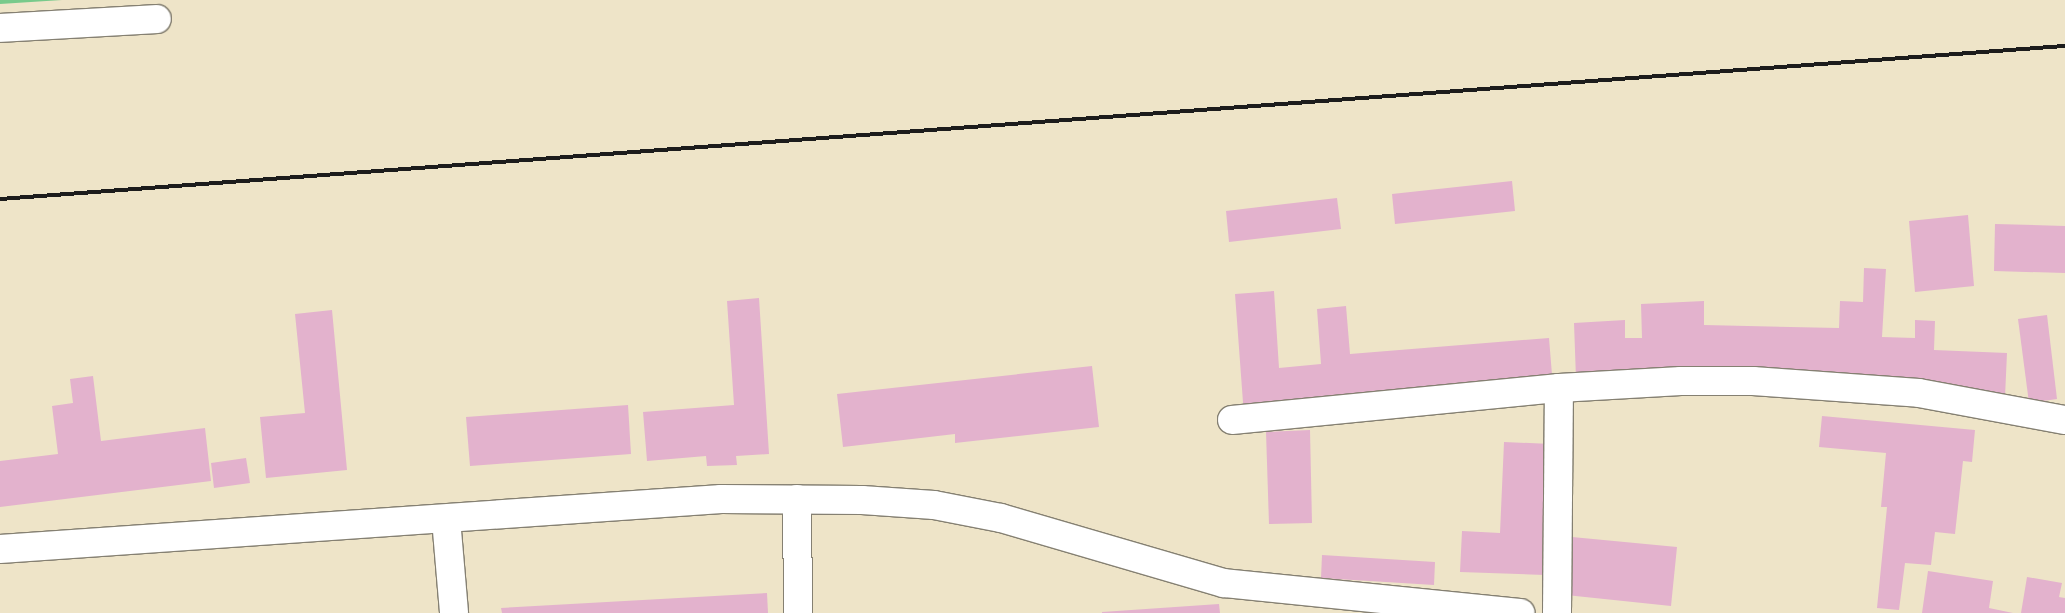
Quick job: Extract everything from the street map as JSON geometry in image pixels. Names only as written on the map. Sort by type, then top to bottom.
[{"type":"street","points":[[0,28],[157,19]]},
{"type":"street","points":[[1232,420],[1559,388],[1681,380],[1753,381],[1919,394],[2065,420]]},
{"type":"street","points":[[1557,613],[1559,388]]},
{"type":"street","points":[[0,549],[721,499],[797,499],[934,505],[1001,518],[1224,583],[1520,613]]},
{"type":"street","points":[[797,499],[798,613]]},
{"type":"street","points":[[446,519],[454,613]]},
{"type":"green space","points":[[0,0],[62,0],[0,4]]},
{"type":"building","points":[[1512,181],[1515,211],[1395,224],[1392,194]]},
{"type":"building","points":[[1337,198],[1341,229],[1229,242],[1226,211]]},
{"type":"building","points":[[1968,215],[1974,286],[1915,292],[1909,221]]},
{"type":"building","points":[[1995,224],[2065,226],[2065,273],[1994,271]]},
{"type":"building","points":[[1864,268],[1886,269],[1882,337],[1915,338],[1915,320],[1935,321],[1934,350],[2007,353],[2005,397],[1576,379],[1574,323],[1625,320],[1625,338],[1642,338],[1641,304],[1704,301],[1704,325],[1839,328],[1840,301],[1863,302]]},
{"type":"building","points":[[1274,291],[1279,368],[1321,364],[1317,309],[1346,306],[1350,354],[1549,338],[1553,387],[1244,416],[1235,294]]},
{"type":"building","points":[[759,298],[769,454],[736,456],[737,465],[707,466],[706,456],[647,461],[643,412],[734,405],[727,301]]},
{"type":"building","points":[[332,310],[347,470],[266,478],[260,417],[305,413],[295,314]]},
{"type":"building","points":[[2047,315],[2057,399],[2029,403],[2018,319]]},
{"type":"building","points":[[1092,366],[1099,427],[955,443],[955,434],[843,447],[837,394]]},
{"type":"building","points":[[93,376],[101,441],[205,428],[211,481],[0,507],[0,461],[58,454],[52,406],[73,403],[70,379]]},
{"type":"building","points":[[628,405],[631,454],[470,466],[466,417]]},
{"type":"building","points":[[1822,416],[1975,430],[1972,462],[1963,461],[1955,534],[1935,532],[1931,565],[1905,563],[1899,610],[1877,608],[1887,507],[1881,507],[1886,453],[1819,447]]},
{"type":"building","points":[[1310,430],[1312,523],[1269,524],[1266,432]]},
{"type":"building","points":[[1504,442],[1551,444],[1545,575],[1460,572],[1462,531],[1500,533]]},
{"type":"building","points":[[246,458],[250,483],[214,488],[211,463]]},
{"type":"building","points":[[1572,537],[1677,547],[1671,606],[1566,595]]},
{"type":"building","points":[[1322,555],[1435,562],[1434,585],[1321,578]]},
{"type":"building","points":[[1928,571],[1993,581],[1989,608],[2013,613],[1922,613]]},
{"type":"building","points":[[2027,577],[2062,583],[2059,597],[2065,598],[2065,613],[2021,613]]},
{"type":"building","points":[[767,593],[768,613],[502,613],[501,608]]},
{"type":"building","points":[[1219,604],[1220,613],[1102,613],[1102,612]]},
{"type":"railway","points":[[0,199],[2065,46]]}]
